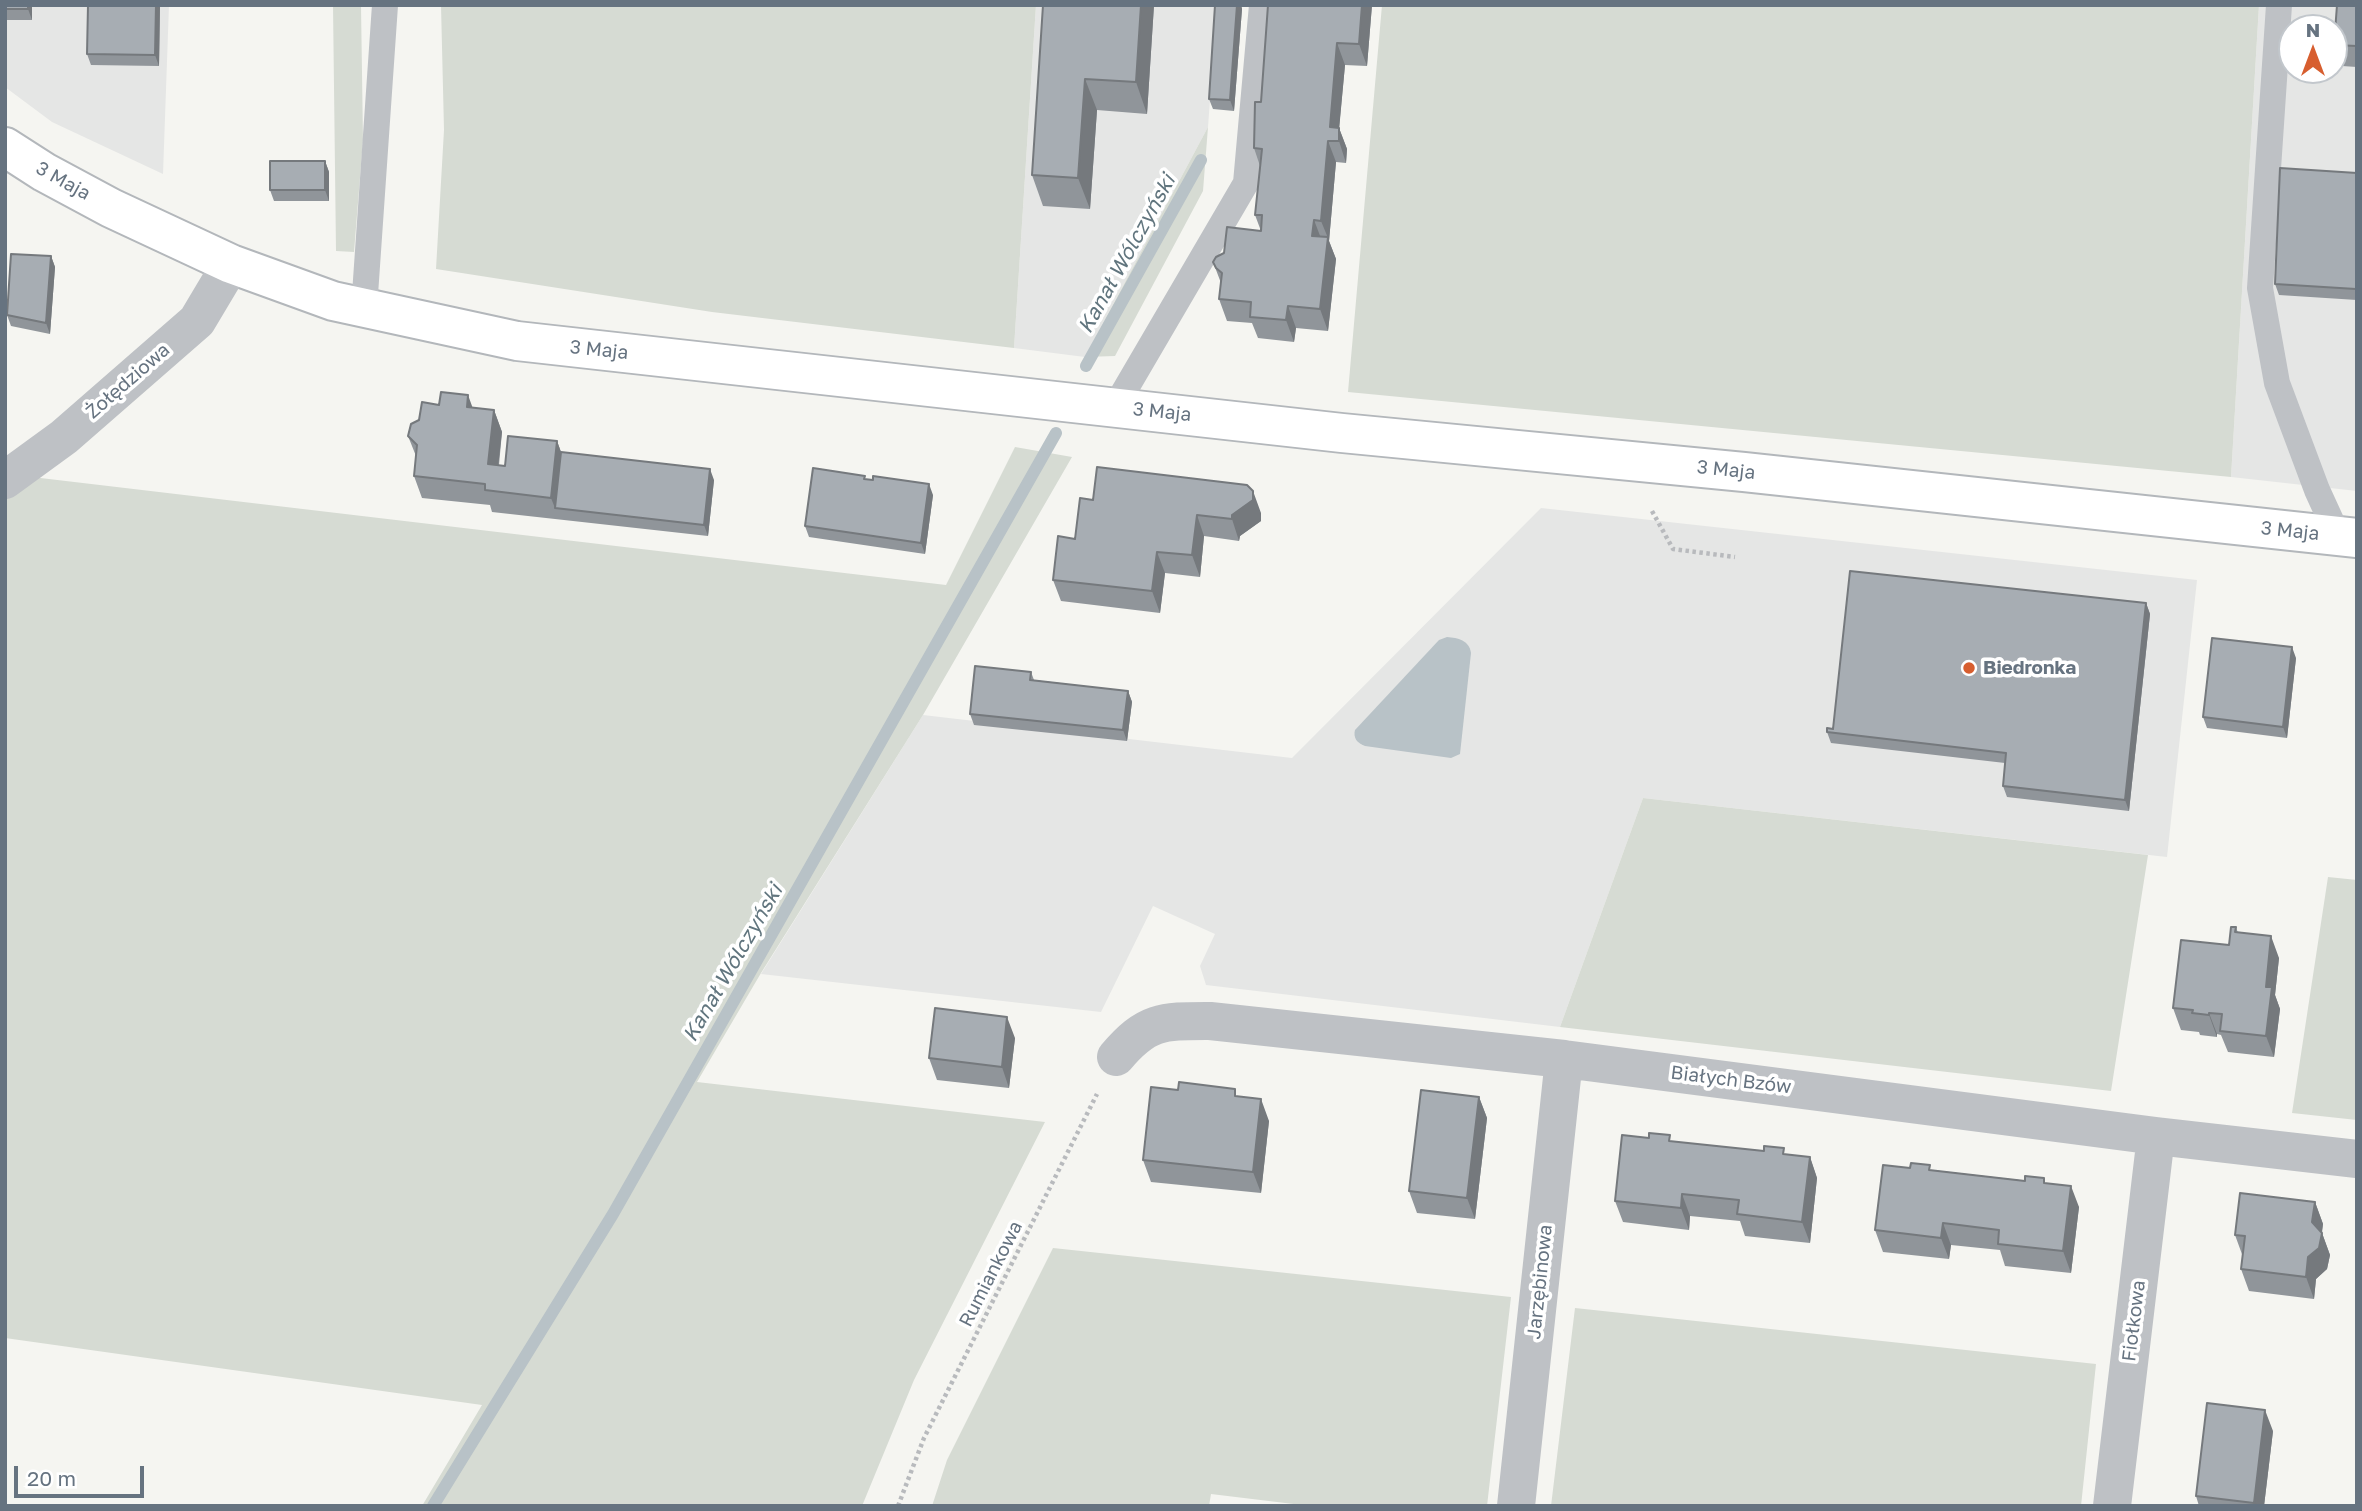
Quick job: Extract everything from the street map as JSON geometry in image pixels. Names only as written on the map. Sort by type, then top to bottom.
[{"type":"street","name":"3 Maja","points":[[5,147],[44,172],[111,208],[230,264],[333,301],[517,341],[1342,433],[1731,470],[2347,537]]},
{"type":"street","name":"Żołędziowa","points":[[5,480],[64,437],[197,321],[230,264]]},
{"type":"street","name":"Białych Bzów","points":[[1115,1057],[1132,1038],[1154,1025],[1180,1021],[1210,1021],[1564,1059],[2156,1136],[2357,1159]]},
{"type":"street","name":"Jarzębinowa","points":[[1516,1506],[1564,1059]]},
{"type":"street","name":"Fiołkowa","points":[[2112,1506],[2156,1136]]},
{"type":"lane","points":[[364,309],[385,5]]},
{"type":"lane","points":[[1115,407],[1245,183],[1262,5]]},
{"type":"lane","points":[[2279,5],[2260,288],[2277,383],[2309,468],[2347,537]]},
{"type":"path","points":[[1651,511],[1673,550],[1735,557]]},
{"type":"path","name":"Rumiankowa","points":[[898,1506],[924,1438],[1115,1057]]},
{"type":"shaded area","points":[[5,5],[169,5],[163,174],[52,122],[5,87]]},
{"type":"shaded area","points":[[333,5],[367,5],[361,6],[363,140],[354,252],[336,251]]},
{"type":"shaded area","points":[[441,5],[1036,5],[1014,348],[712,312],[436,269],[444,130]]},
{"type":"shaded area","points":[[1036,5],[1217,5],[1208,127],[1085,357],[1014,348]]},
{"type":"shaded area","points":[[1382,5],[2259,5],[2231,477],[1348,392]]},
{"type":"shaded area","points":[[2259,5],[2357,5],[2357,491],[2231,477]]},
{"type":"shaded area","points":[[1208,127],[1203,191],[1115,356],[1085,357]]},
{"type":"shaded area","points":[[1015,447],[1072,457],[923,715],[761,973],[697,1082],[1045,1122],[914,1380],[862,1506],[422,1506],[482,1405],[5,1338],[5,497],[32,477],[946,585]]},
{"type":"shaded area","points":[[1541,508],[2197,580],[2167,857],[1643,798],[1560,1027],[1206,985],[1200,966],[1215,934],[1153,906],[1101,1012],[761,974],[923,715],[1292,758]]},
{"type":"shaded area","points":[[1447,637],[1465,642],[1471,653],[1460,754],[1451,758],[1365,746],[1358,742],[1355,730],[1439,640]]},
{"type":"shaded area","points":[[1643,798],[2148,855],[2111,1091],[1560,1027]]},
{"type":"shaded area","points":[[2328,877],[2357,880],[2357,1120],[2292,1113]]},
{"type":"shaded area","points":[[1053,1248],[1511,1297],[1487,1506],[1310,1506],[1211,1494],[1209,1506],[932,1506],[947,1460]]},
{"type":"shaded area","points":[[1575,1308],[2096,1364],[2081,1506],[1551,1506]]},
{"type":"building","points":[[5,5],[28,5],[28,9],[5,9]]},
{"type":"building","points":[[88,5],[156,5],[155,55],[87,54]]},
{"type":"building","points":[[1043,5],[1141,5],[1136,82],[1085,79],[1078,178],[1032,175]]},
{"type":"building","points":[[1215,5],[1237,5],[1230,100],[1209,99]]},
{"type":"building","points":[[1268,5],[1362,5],[1359,44],[1337,43],[1330,127],[1339,128],[1339,141],[1328,141],[1321,221],[1314,220],[1312,236],[1328,237],[1320,309],[1288,306],[1286,320],[1250,317],[1251,302],[1219,299],[1222,273],[1213,262],[1224,253],[1227,227],[1261,231],[1262,215],[1255,215],[1262,149],[1254,148],[1255,102],[1261,102]]},
{"type":"building","points":[[2337,5],[2357,5],[2357,46],[2348,46],[2348,14],[2336,14]]},
{"type":"building","points":[[270,161],[325,161],[325,190],[270,190]]},
{"type":"building","points":[[2280,168],[2357,173],[2356,289],[2275,284]]},
{"type":"building","points":[[11,254],[51,256],[46,323],[7,315]]},
{"type":"building","points":[[441,392],[468,395],[467,407],[494,410],[488,464],[505,466],[508,436],[557,441],[551,498],[485,490],[485,484],[414,476],[417,445],[408,436],[411,424],[419,420],[422,402],[439,405]]},
{"type":"building","points":[[561,452],[710,469],[704,525],[555,508]]},
{"type":"building","points":[[1097,467],[1247,485],[1253,491],[1253,500],[1232,515],[1232,519],[1197,515],[1192,555],[1157,552],[1152,591],[1053,580],[1058,536],[1075,539],[1080,498],[1093,500]]},
{"type":"building","points":[[813,468],[865,476],[864,479],[873,480],[873,476],[929,484],[921,543],[805,526]]},
{"type":"building","points":[[1850,571],[2146,603],[2125,800],[2003,786],[2006,753],[1827,732],[1827,728],[1833,729]]},
{"type":"building","points":[[2212,638],[2292,647],[2283,727],[2203,717]]},
{"type":"building","points":[[975,666],[1031,672],[1030,680],[1128,691],[1123,730],[970,714]]},
{"type":"building","points":[[2231,927],[2236,927],[2235,932],[2271,936],[2266,987],[2272,987],[2266,1036],[2220,1031],[2222,1014],[2192,1013],[2193,1010],[2173,1008],[2181,940],[2229,945]]},
{"type":"building","points":[[935,1008],[1007,1017],[1002,1067],[929,1058]]},
{"type":"building","points":[[1179,1082],[1235,1089],[1235,1096],[1261,1099],[1253,1172],[1143,1160],[1151,1087],[1178,1090]]},
{"type":"building","points":[[1421,1090],[1479,1097],[1467,1198],[1409,1191]]},
{"type":"building","points":[[1649,1133],[1670,1135],[1669,1141],[1764,1151],[1764,1146],[1784,1148],[1783,1154],[1810,1157],[1802,1222],[1737,1214],[1739,1200],[1682,1194],[1681,1208],[1615,1201],[1622,1135],[1649,1138]]},
{"type":"building","points":[[1911,1163],[1930,1165],[1929,1170],[2025,1181],[2025,1176],[2044,1178],[2044,1183],[2071,1186],[2063,1251],[1998,1244],[1999,1230],[1943,1223],[1941,1238],[1875,1230],[1883,1165],[1910,1168]]},
{"type":"building","points":[[2240,1193],[2315,1202],[2312,1222],[2322,1233],[2319,1248],[2308,1257],[2306,1277],[2241,1269],[2245,1236],[2235,1235]]},
{"type":"building","points":[[2207,1403],[2265,1410],[2254,1503],[2196,1496]]},
{"type":"waterway","name":"Kanał Wólczyński","points":[[1086,366],[1201,160]]},
{"type":"waterway","name":"Kanał Wólczyński","points":[[433,1506],[613,1214],[1056,433]]},
{"type":"place","name":"Biedronka","points":[[1969,668]]}]
